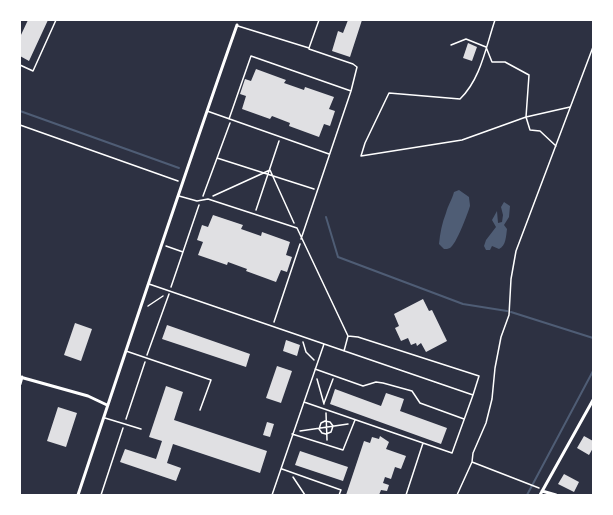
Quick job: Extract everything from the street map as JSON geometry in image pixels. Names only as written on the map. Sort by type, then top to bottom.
[{"type":"street","points":[[78,495],[107,405],[149,284],[160,244],[237,25]]},
{"type":"street","points":[[20,384],[21,377],[88,396],[107,405]]},
{"type":"street","points":[[540,495],[593,400]]},
{"type":"street","points":[[542,491],[556,495]]},
{"type":"lane","points":[[20,65],[33,71],[56,20]]},
{"type":"lane","points":[[308,48],[319,20]]},
{"type":"lane","points":[[237,25],[308,48],[353,64],[357,67],[351,90],[301,239]]},
{"type":"lane","points":[[230,120],[251,56],[351,90]]},
{"type":"lane","points":[[207,111],[329,154]]},
{"type":"lane","points":[[177,196],[201,202],[208,198],[297,228],[348,336],[344,351]]},
{"type":"lane","points":[[149,284],[473,394]]},
{"type":"lane","points":[[304,402],[452,453],[479,376],[358,336],[348,336]]},
{"type":"lane","points":[[272,495],[324,344]]},
{"type":"lane","points":[[126,351],[211,380],[200,410]]},
{"type":"lane","points":[[315,369],[363,386],[376,382],[412,391],[420,403],[464,419]]},
{"type":"lane","points":[[103,417],[141,429]]},
{"type":"lane","points":[[292,434],[343,450],[354,419]]},
{"type":"lane","points":[[406,495],[423,443]]},
{"type":"lane","points":[[282,468],[341,490],[339,495]]},
{"type":"path","points":[[495,20],[476,78],[470,90],[460,99],[389,93],[365,143],[361,156],[462,140],[526,117],[570,107]]},
{"type":"path","points":[[451,45],[466,39],[486,47],[492,62],[505,62],[529,75],[526,117],[530,130],[540,131],[556,146]]},
{"type":"path","points":[[456,495],[472,462],[473,453],[486,423],[492,399],[496,368],[508,315],[511,279],[516,251],[593,47]]},
{"type":"path","points":[[101,495],[146,357],[230,120]]},
{"type":"path","points":[[20,125],[182,182]]},
{"type":"path","points":[[254,214],[280,137]]},
{"type":"path","points":[[217,158],[317,190]]},
{"type":"path","points":[[208,198],[270,170]]},
{"type":"path","points":[[270,170],[297,228]]},
{"type":"path","points":[[272,327],[298,255],[301,239]]},
{"type":"path","points":[[160,244],[183,252]]},
{"type":"path","points":[[148,306],[163,296]]},
{"type":"path","points":[[303,342],[306,352],[317,362]]},
{"type":"path","points":[[315,369],[324,403]]},
{"type":"path","points":[[317,403],[325,406],[324,403],[334,375]]},
{"type":"path","points":[[314,384],[317,378]]},
{"type":"path","points":[[326,409],[326,434]]},
{"type":"path","points":[[297,436],[299,432],[348,425],[354,419]]},
{"type":"path","points":[[319,429],[321,422],[330,422],[333,426]]},
{"type":"path","points":[[326,434],[331,432],[333,426]]},
{"type":"path","points":[[319,429],[322,433],[326,434]]},
{"type":"path","points":[[472,462],[489,470],[538,488]]},
{"type":"path","points":[[290,471],[305,495]]},
{"type":"water","points":[[459,190],[469,197],[470,206],[462,228],[452,246],[448,249],[444,249],[439,244],[442,224],[454,192]]},
{"type":"water","points":[[504,202],[510,206],[509,217],[504,225],[507,229],[503,246],[499,249],[492,246],[490,250],[486,250],[484,246],[486,240],[496,227],[492,220],[497,211],[498,223],[502,222],[503,215],[501,207]]},
{"type":"building","points":[[28,20],[48,20],[29,61],[20,56],[20,37]]},
{"type":"building","points":[[348,20],[362,20],[350,57],[332,51],[338,31],[343,33]]},
{"type":"building","points":[[468,43],[477,47],[472,61],[463,58]]},
{"type":"building","points":[[256,69],[286,80],[284,83],[304,90],[305,87],[334,97],[329,109],[335,111],[330,126],[324,124],[319,137],[289,126],[290,123],[272,116],[270,119],[242,109],[246,96],[240,94],[245,79],[251,81]]},
{"type":"building","points":[[213,215],[243,225],[241,229],[261,236],[262,232],[290,242],[286,255],[292,257],[287,272],[281,270],[276,282],[246,271],[247,269],[228,262],[227,265],[198,255],[203,242],[197,240],[202,225],[208,227]]},
{"type":"building","points":[[423,299],[429,311],[432,310],[447,341],[426,352],[421,343],[417,346],[416,343],[411,345],[408,338],[401,341],[395,328],[399,326],[394,314]]},
{"type":"building","points":[[75,323],[92,329],[81,361],[64,355]]},
{"type":"building","points":[[167,325],[250,354],[246,367],[162,339]]},
{"type":"building","points":[[286,340],[300,345],[297,356],[283,351]]},
{"type":"building","points":[[277,366],[292,371],[281,403],[266,398]]},
{"type":"building","points":[[166,386],[183,392],[174,420],[267,451],[260,473],[173,444],[167,463],[181,468],[176,481],[120,462],[125,449],[156,459],[162,441],[149,437]]},
{"type":"building","points":[[335,389],[381,406],[386,393],[404,399],[400,411],[447,428],[441,444],[330,404]]},
{"type":"building","points":[[58,407],[77,413],[66,447],[47,441]]},
{"type":"building","points":[[267,422],[274,424],[270,437],[263,435]]},
{"type":"building","points":[[380,436],[389,442],[386,449],[406,456],[401,469],[395,467],[391,479],[385,477],[383,483],[389,485],[387,491],[381,490],[379,495],[346,495],[364,441],[370,443],[372,437],[379,439]]},
{"type":"building","points":[[584,436],[593,441],[593,448],[589,455],[577,448]]},
{"type":"building","points":[[300,451],[348,467],[343,481],[295,465]]},
{"type":"building","points":[[564,474],[579,482],[574,492],[558,484]]},
{"type":"waterway","points":[[20,111],[179,168]]},
{"type":"waterway","points":[[326,217],[338,257],[463,304],[507,311]]},
{"type":"waterway","points":[[511,312],[593,338]]},
{"type":"waterway","points":[[527,495],[593,371]]}]
